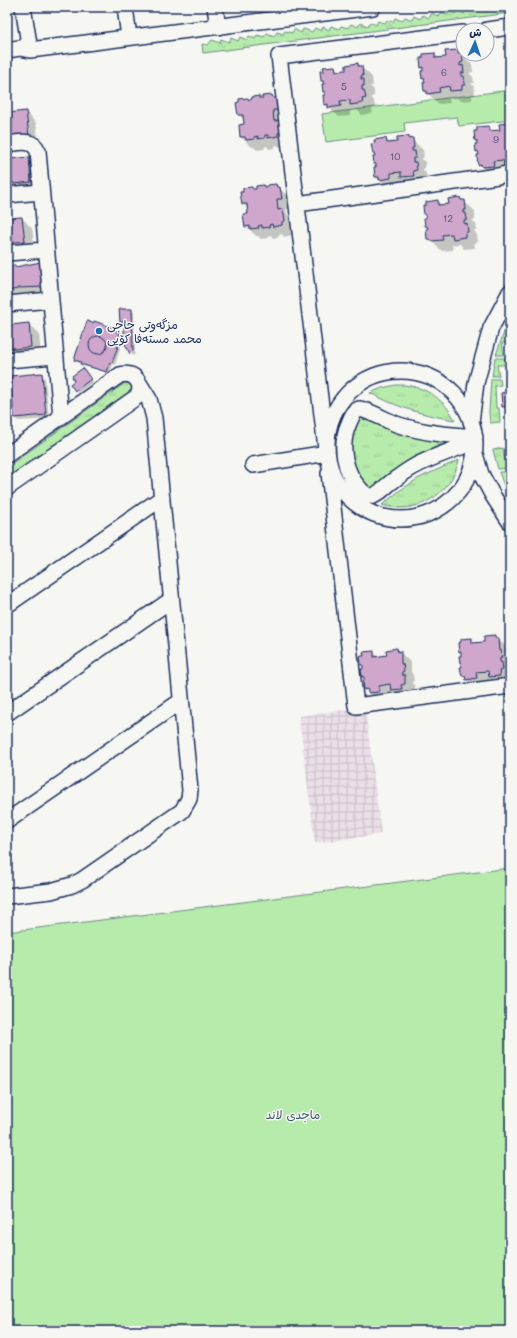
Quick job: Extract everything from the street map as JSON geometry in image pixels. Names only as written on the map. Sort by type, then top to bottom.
[{"type":"street","points":[[23,7],[30,50]]},
{"type":"street","points":[[125,7],[128,37]]},
{"type":"street","points":[[215,7],[218,27]]},
{"type":"street","points":[[7,50],[20,48],[30,50],[218,27],[308,11],[373,7]]},
{"type":"street","points":[[495,29],[510,27]]},
{"type":"street","points":[[455,34],[279,56],[356,706],[510,686]]},
{"type":"street","points":[[7,58],[21,56],[30,50]]},
{"type":"street","points":[[7,144],[29,142],[37,148],[61,418]]},
{"type":"street","points":[[297,204],[498,176],[510,173]]},
{"type":"street","points":[[7,195],[41,192]]},
{"type":"street","points":[[7,253],[46,250]]},
{"type":"street","points":[[471,422],[476,383],[491,328],[510,292]]},
{"type":"street","points":[[7,304],[50,300]]},
{"type":"street","points":[[7,360],[55,356]]},
{"type":"street","points":[[475,444],[470,473],[464,484],[449,502],[431,513],[406,519],[386,518],[371,513],[362,508],[346,495],[334,478],[327,453],[329,426],[337,406],[352,389],[370,377],[392,372],[414,372],[435,379],[452,392],[462,404],[471,422],[481,474],[510,522]]},
{"type":"street","points":[[7,455],[120,375],[129,374],[137,379],[145,391],[152,409],[162,498],[190,795],[188,804],[182,811],[82,880],[72,885],[51,891],[7,896]]},
{"type":"street","points":[[7,488],[138,396],[140,387],[139,383]]},
{"type":"street","points":[[452,392],[461,394],[469,393],[476,383]]},
{"type":"street","points":[[359,409],[397,425],[442,434],[475,444],[445,453],[416,466],[396,478],[374,496],[364,493],[354,482],[347,469],[344,455],[344,440],[347,426],[355,411],[359,409]]},
{"type":"street","points":[[253,466],[327,453]]},
{"type":"street","points":[[464,484],[471,479],[478,479],[482,480],[488,486]]},
{"type":"street","points":[[7,605],[162,498]]},
{"type":"street","points":[[7,713],[171,600]]},
{"type":"street","points":[[7,822],[181,701]]},
{"type":"shaded area","points":[[365,707],[381,834],[315,843],[299,716]]},
{"type":"green space","points":[[487,7],[494,9],[495,7],[510,7],[510,13],[203,53],[202,44],[208,45],[212,40],[220,43],[221,39],[229,42],[231,38],[238,41],[240,37],[247,40],[249,36],[255,39],[257,35],[264,37],[267,33],[274,36],[277,32],[283,34],[285,31],[292,33],[294,29],[301,33],[303,29],[312,32],[315,28],[321,31],[323,27],[329,30],[331,26],[339,29],[341,26],[348,28],[351,24],[358,27],[360,23],[368,26],[370,22],[376,25],[378,21],[385,23],[387,20],[393,22],[395,18],[402,21],[405,17],[412,20],[414,16],[420,19],[423,15],[429,18],[432,13],[439,17],[442,12],[447,15],[449,11],[455,14],[457,10],[464,14],[468,9],[475,12],[477,8],[485,11]]},
{"type":"green space","points":[[510,90],[510,120],[459,126],[457,117],[404,123],[405,132],[326,142],[322,114]]},
{"type":"green space","points":[[510,315],[510,342],[502,343],[504,355],[496,355]]},
{"type":"green space","points":[[495,358],[505,358],[505,365],[497,365],[499,376],[492,376]]},
{"type":"green space","points":[[491,379],[500,379],[501,385],[495,386],[496,408],[499,408],[500,422],[490,423],[489,412]]},
{"type":"green space","points":[[125,383],[130,383],[132,385],[131,390],[7,478],[7,467]]},
{"type":"green space","points":[[396,385],[414,387],[431,394],[444,405],[455,420],[411,410],[370,393],[382,388]]},
{"type":"green space","points":[[359,413],[441,438],[441,445],[421,454],[404,465],[371,491],[364,485],[353,466],[350,439]]},
{"type":"green space","points":[[503,448],[505,462],[510,462],[510,468],[498,469],[493,450]]},
{"type":"green space","points":[[459,460],[455,472],[448,483],[440,493],[430,500],[407,508],[395,508],[382,505],[399,491],[419,478]]},
{"type":"green space","points":[[499,472],[510,472],[510,493],[507,494]]},
{"type":"green space","name":"ماجدی لاند","points":[[510,868],[510,1331],[7,1331],[7,932]]},
{"type":"building","points":[[455,50],[455,62],[463,62],[460,63],[460,66],[463,65],[464,73],[461,73],[461,76],[464,76],[465,85],[462,85],[462,90],[450,91],[449,86],[439,88],[440,92],[427,94],[427,91],[424,91],[423,82],[425,82],[424,78],[422,79],[421,71],[423,71],[423,67],[421,68],[420,58],[423,58],[423,54],[435,53],[435,58],[446,57],[445,51]]},
{"type":"building","points":[[358,63],[358,66],[362,66],[363,76],[361,76],[361,79],[364,79],[364,86],[362,86],[362,90],[364,90],[366,98],[362,99],[363,103],[350,105],[350,100],[340,101],[341,106],[328,108],[328,104],[324,105],[323,95],[325,95],[325,92],[323,92],[322,84],[324,84],[323,81],[321,81],[320,71],[324,71],[323,67],[335,66],[336,71],[346,70],[346,65]]},
{"type":"building","points":[[272,95],[273,98],[276,98],[278,110],[273,110],[274,121],[279,120],[281,132],[278,133],[278,136],[268,138],[268,135],[265,135],[265,138],[258,139],[258,136],[254,137],[255,139],[246,140],[245,137],[240,137],[239,125],[244,124],[243,115],[238,115],[236,103],[239,102],[239,99],[248,98],[249,100],[252,99],[252,97],[259,96],[259,98],[263,98],[262,96]]},
{"type":"building","points":[[26,111],[29,136],[7,136],[8,113]]},
{"type":"building","points":[[510,123],[510,164],[504,165],[503,160],[493,161],[494,166],[482,167],[481,164],[478,165],[477,155],[479,155],[478,151],[476,152],[475,144],[477,144],[477,141],[475,141],[474,131],[477,131],[477,127],[489,126],[489,131],[500,130],[499,124]]},
{"type":"building","points":[[409,136],[409,139],[413,138],[414,148],[412,148],[412,151],[415,151],[416,158],[413,158],[413,162],[416,162],[417,170],[413,171],[414,176],[401,177],[401,172],[391,173],[391,178],[379,180],[379,177],[375,177],[374,167],[376,167],[376,164],[374,164],[373,156],[375,156],[371,144],[375,143],[374,140],[386,138],[387,143],[397,142],[397,137]]},
{"type":"building","points":[[29,157],[31,182],[14,184],[13,182],[7,183],[7,161],[11,161],[11,159]]},
{"type":"building","points":[[276,184],[277,187],[280,187],[282,199],[277,199],[278,210],[283,209],[285,221],[282,222],[282,225],[273,227],[272,224],[269,225],[270,227],[262,228],[262,225],[258,226],[259,228],[250,229],[250,226],[245,227],[243,214],[248,214],[247,204],[242,204],[240,192],[243,192],[243,188],[252,187],[253,189],[256,189],[256,186],[264,185],[264,187],[267,187],[267,185]]},
{"type":"building","points":[[460,197],[461,200],[465,200],[466,210],[463,210],[463,213],[466,213],[467,220],[464,220],[464,224],[467,223],[468,232],[465,233],[465,237],[453,239],[452,234],[442,235],[443,240],[431,241],[430,239],[427,239],[426,229],[428,229],[427,226],[425,226],[424,218],[426,218],[426,215],[424,215],[423,205],[426,205],[426,202],[438,200],[438,205],[449,204],[448,199]]},
{"type":"building","points":[[22,217],[25,241],[7,243],[7,218]]},
{"type":"building","points":[[41,262],[43,287],[18,288],[7,291],[7,266],[15,265],[15,267]]},
{"type":"building","points":[[119,309],[132,309],[133,351],[130,354],[124,342],[124,322],[120,322]]},
{"type":"building","points":[[87,321],[93,323],[94,321],[114,328],[113,330],[120,332],[117,342],[119,343],[107,372],[80,364],[81,362],[74,360]]},
{"type":"building","points":[[29,323],[31,347],[14,349],[7,348],[7,326]]},
{"type":"building","points":[[94,336],[102,336],[107,341],[105,352],[102,354],[94,354],[89,349],[89,341]]},
{"type":"building","points":[[83,368],[91,379],[75,391],[70,384],[74,381],[72,376]]},
{"type":"building","points":[[510,370],[510,406],[502,407],[501,393],[508,392],[506,371]]},
{"type":"building","points":[[42,373],[46,415],[14,418],[10,376]]},
{"type":"building","points":[[495,635],[495,638],[498,638],[499,651],[501,650],[502,658],[500,658],[500,662],[502,662],[503,670],[499,671],[500,676],[489,677],[488,671],[476,672],[477,678],[466,680],[465,676],[462,676],[460,667],[462,667],[459,656],[461,656],[461,651],[459,652],[458,643],[461,642],[461,639],[472,638],[472,643],[484,642],[484,636]]},
{"type":"building","points":[[397,648],[398,652],[401,651],[401,664],[403,664],[404,671],[402,672],[402,675],[405,675],[405,684],[401,685],[402,689],[391,690],[390,684],[379,686],[379,692],[368,693],[368,689],[364,690],[364,677],[362,677],[361,669],[363,669],[363,665],[361,665],[360,656],[364,656],[363,652],[374,651],[374,657],[387,655],[386,650]]},
{"type":"place","name":"مزگەوتی حاجی محمد مستەفا کۆیی","points":[[99,331]]}]
